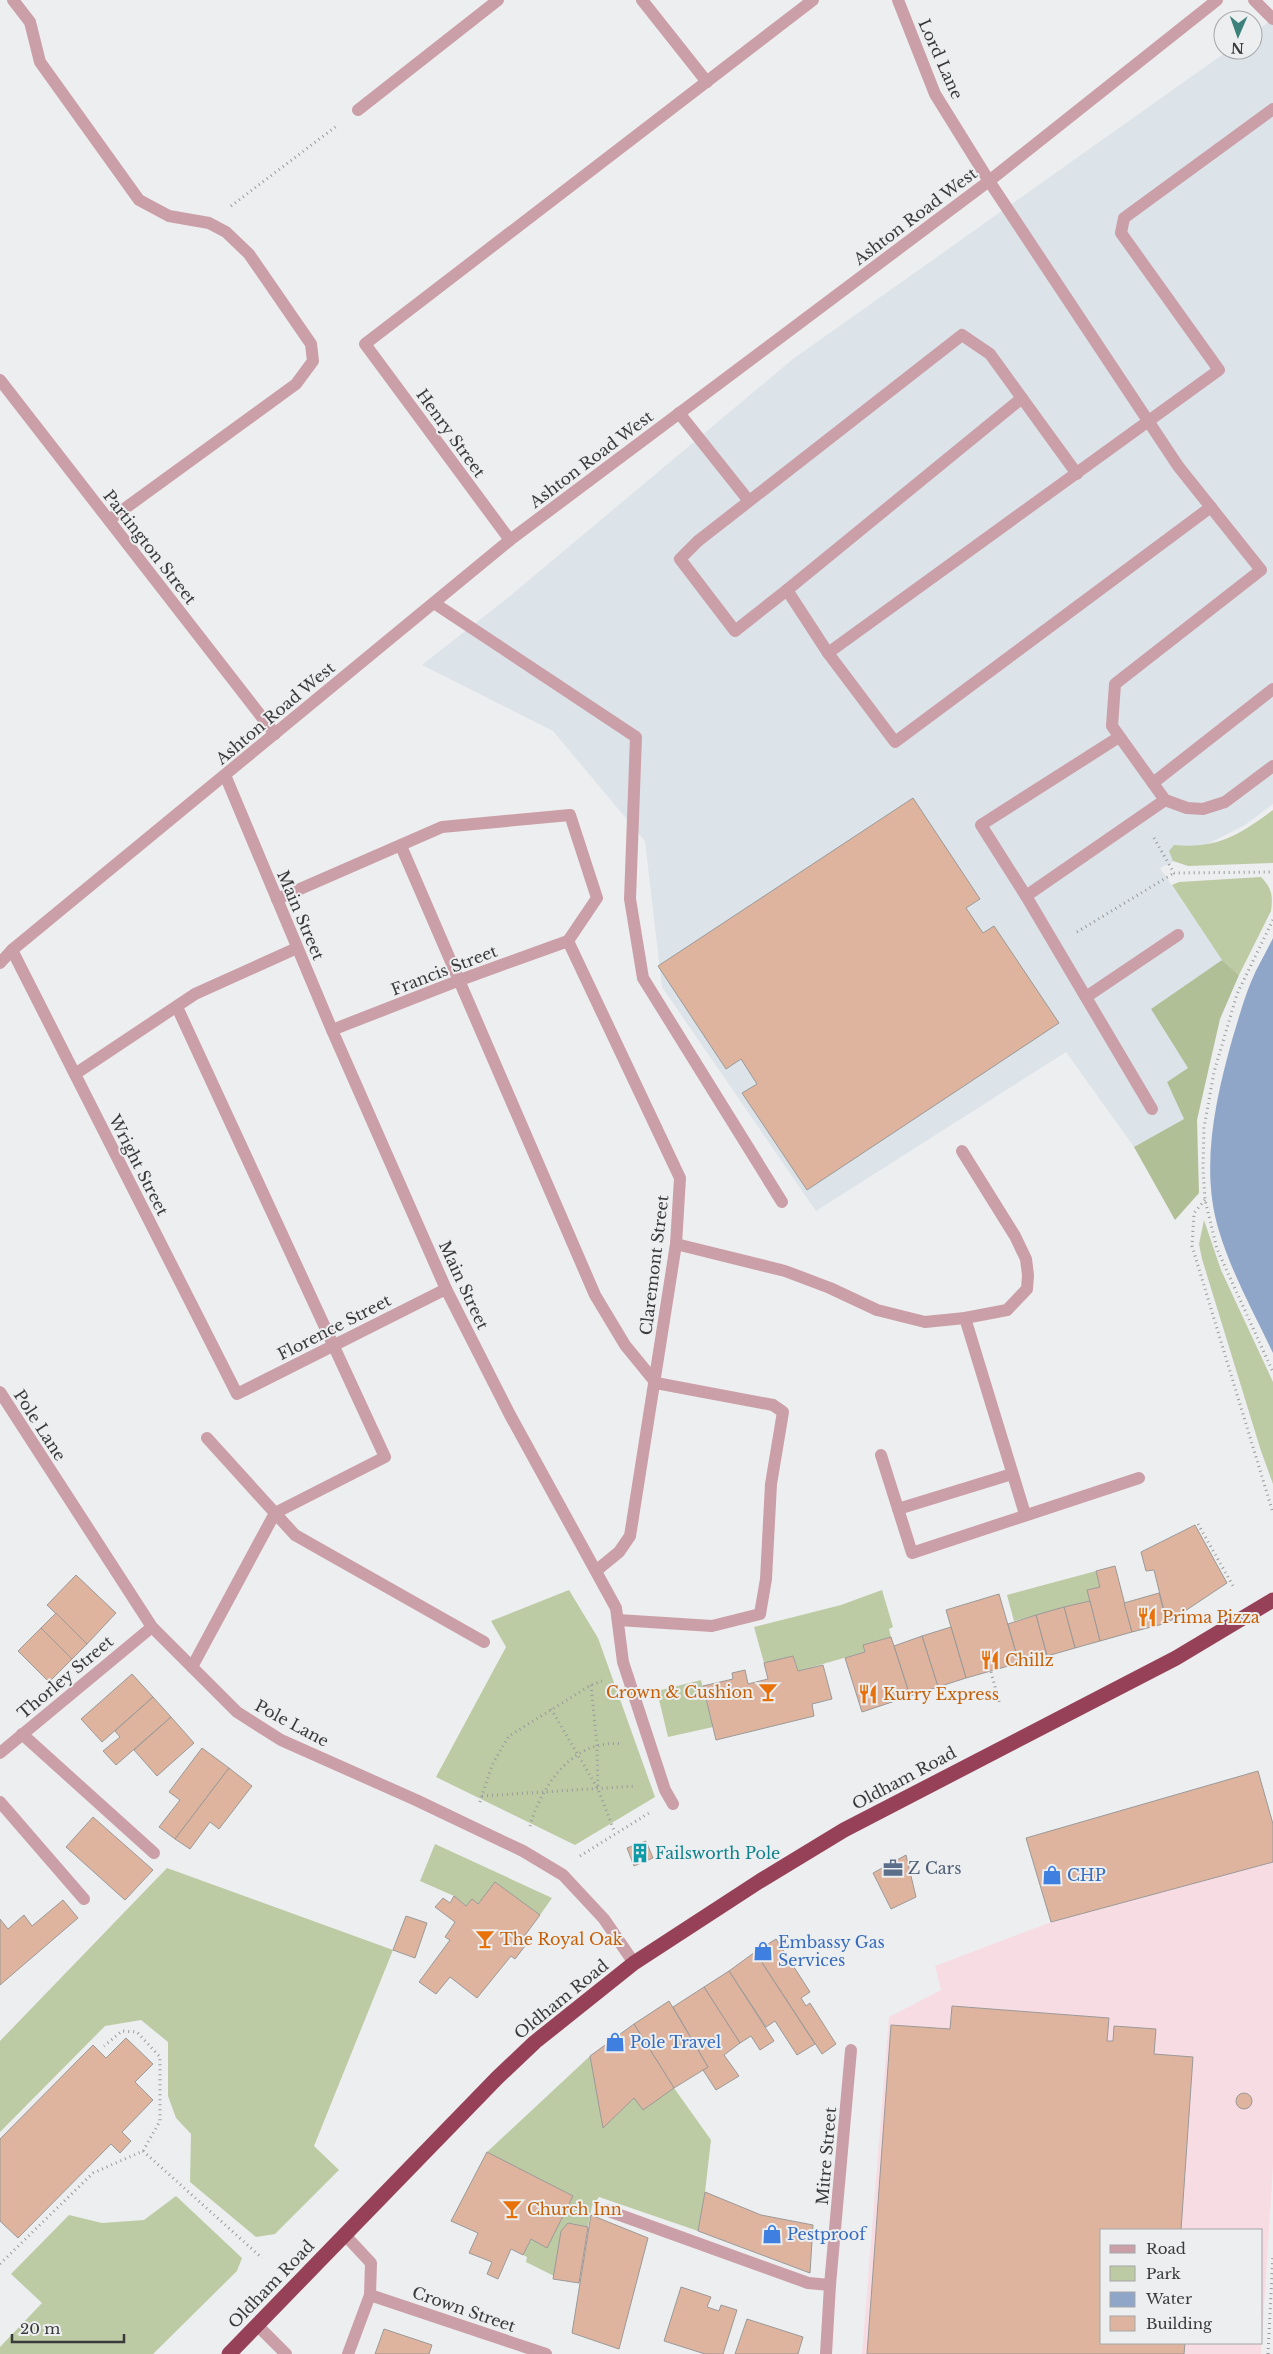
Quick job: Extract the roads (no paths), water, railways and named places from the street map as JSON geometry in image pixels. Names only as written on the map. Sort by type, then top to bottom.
[{"type":"highway","name":"Oldham Road","points":[[229,2354],[344,2234],[535,2042],[634,1963],[844,1830],[1176,1658],[1273,1600]]},
{"type":"street","points":[[13,0],[30,22],[40,62],[139,200],[169,216],[209,223],[226,232],[249,254],[311,344],[313,362],[296,384],[109,520]]},
{"type":"street","points":[[358,110],[498,0]]},
{"type":"street","points":[[642,0],[707,82],[813,0]]},
{"type":"street","name":"Lord Lane","points":[[898,0],[934,94],[989,181],[1178,466],[1261,570],[1115,684],[1112,726],[1120,737]]},
{"type":"street","name":"Ashton Road West","points":[[0,963],[12,950],[510,540],[989,181],[1217,0]]},
{"type":"street","points":[[1254,0],[1273,19]]},
{"type":"street","name":"Henry Street","points":[[510,540],[365,344],[707,82]]},
{"type":"street","points":[[828,653],[1219,370],[1121,233],[1124,218],[1273,108]]},
{"type":"street","points":[[1022,398],[735,631],[680,559],[698,541],[962,335],[990,354],[1022,398],[1077,474]]},
{"type":"street","name":"Partington Street","points":[[0,380],[274,734]]},
{"type":"street","points":[[679,413],[749,501]]},
{"type":"street","points":[[787,590],[828,653],[895,742],[1211,506]]},
{"type":"street","points":[[434,602],[636,737],[630,899],[643,978],[782,1202]]},
{"type":"street","points":[[1153,783],[1273,689]]},
{"type":"street","points":[[1152,1109],[1026,896],[981,825],[1120,737],[1165,800],[1187,808],[1203,809],[1225,802],[1273,766]]},
{"type":"street","name":"Main Street","points":[[225,775],[332,1030],[446,1289],[510,1415],[596,1570],[617,1614],[623,1662],[665,1790],[673,1804]]},
{"type":"street","points":[[1026,896],[1165,800]]},
{"type":"street","points":[[277,899],[442,827],[570,814],[597,898],[568,941]]},
{"type":"street","points":[[400,846],[460,980],[594,1295],[625,1345],[656,1383],[773,1404],[782,1412],[771,1484],[766,1579],[760,1614],[712,1626],[617,1614]]},
{"type":"street","points":[[1086,996],[1178,935]]},
{"type":"street","name":"Francis Street","points":[[332,1030],[460,980],[568,941]]},
{"type":"street","name":"Claremont Street","points":[[568,941],[680,1178],[676,1244],[656,1383],[630,1536],[618,1552],[596,1570]]},
{"type":"street","points":[[75,1074],[195,994],[297,948]]},
{"type":"street","name":"Wright Street","points":[[12,950],[237,1394]]},
{"type":"street","points":[[177,1007],[385,1457],[275,1513],[192,1667]]},
{"type":"street","points":[[676,1244],[785,1271],[830,1288],[877,1310],[925,1322],[965,1318],[1007,1310],[1027,1289],[1026,1259],[1015,1236],[962,1151]]},
{"type":"street","name":"Florence Street","points":[[237,1394],[446,1289]]},
{"type":"street","points":[[965,1318],[1024,1514]]},
{"type":"street","name":"Pole Lane","points":[[0,1392],[152,1626],[237,1712],[281,1740],[524,1851],[563,1875],[604,1919],[634,1963]]},
{"type":"street","points":[[206,1438],[295,1535],[484,1642]]},
{"type":"street","points":[[881,1455],[912,1553],[1024,1514],[1139,1478]]},
{"type":"street","points":[[898,1509],[1012,1474]]},
{"type":"street","name":"Thorley Street","points":[[0,1753],[152,1626]]},
{"type":"street","points":[[22,1734],[154,1853]]},
{"type":"street","points":[[0,1802],[84,1899]]},
{"type":"street","name":"Mitre Street","points":[[826,2354],[830,2285],[851,2050]]},
{"type":"street","points":[[606,2210],[808,2283],[830,2285]]},
{"type":"street","points":[[344,2234],[370,2263],[370,2295],[348,2354]]},
{"type":"street","name":"Crown Street","points":[[370,2295],[546,2354]]},
{"type":"street","points":[[257,2325],[286,2354]]},
{"type":"water","points":[[1273,938],[1273,1353],[1224,1247],[1213,1207],[1210,1159],[1215,1111],[1232,1040],[1251,982]]},
{"type":"place","name":"Prima Pizza","points":[[1147,1617]]},
{"type":"place","name":"Chillz","points":[[990,1660]]},
{"type":"place","name":"Crown & Cushion","points":[[768,1692]]},
{"type":"place","name":"Kurry Express","points":[[868,1694]]},
{"type":"place","name":"Failsworth Pole","points":[[640,1853]]},
{"type":"place","name":"Z Cars","points":[[893,1868]]},
{"type":"place","name":"CHP","points":[[1052,1875]]},
{"type":"place","name":"The Royal Oak","points":[[485,1939]]},
{"type":"place","name":"Embassy Gas Services","points":[[763,1951]]},
{"type":"place","name":"Pole Travel","points":[[615,2042]]},
{"type":"place","name":"Church Inn","points":[[512,2209]]},
{"type":"place","name":"Pestproof","points":[[772,2234]]}]
